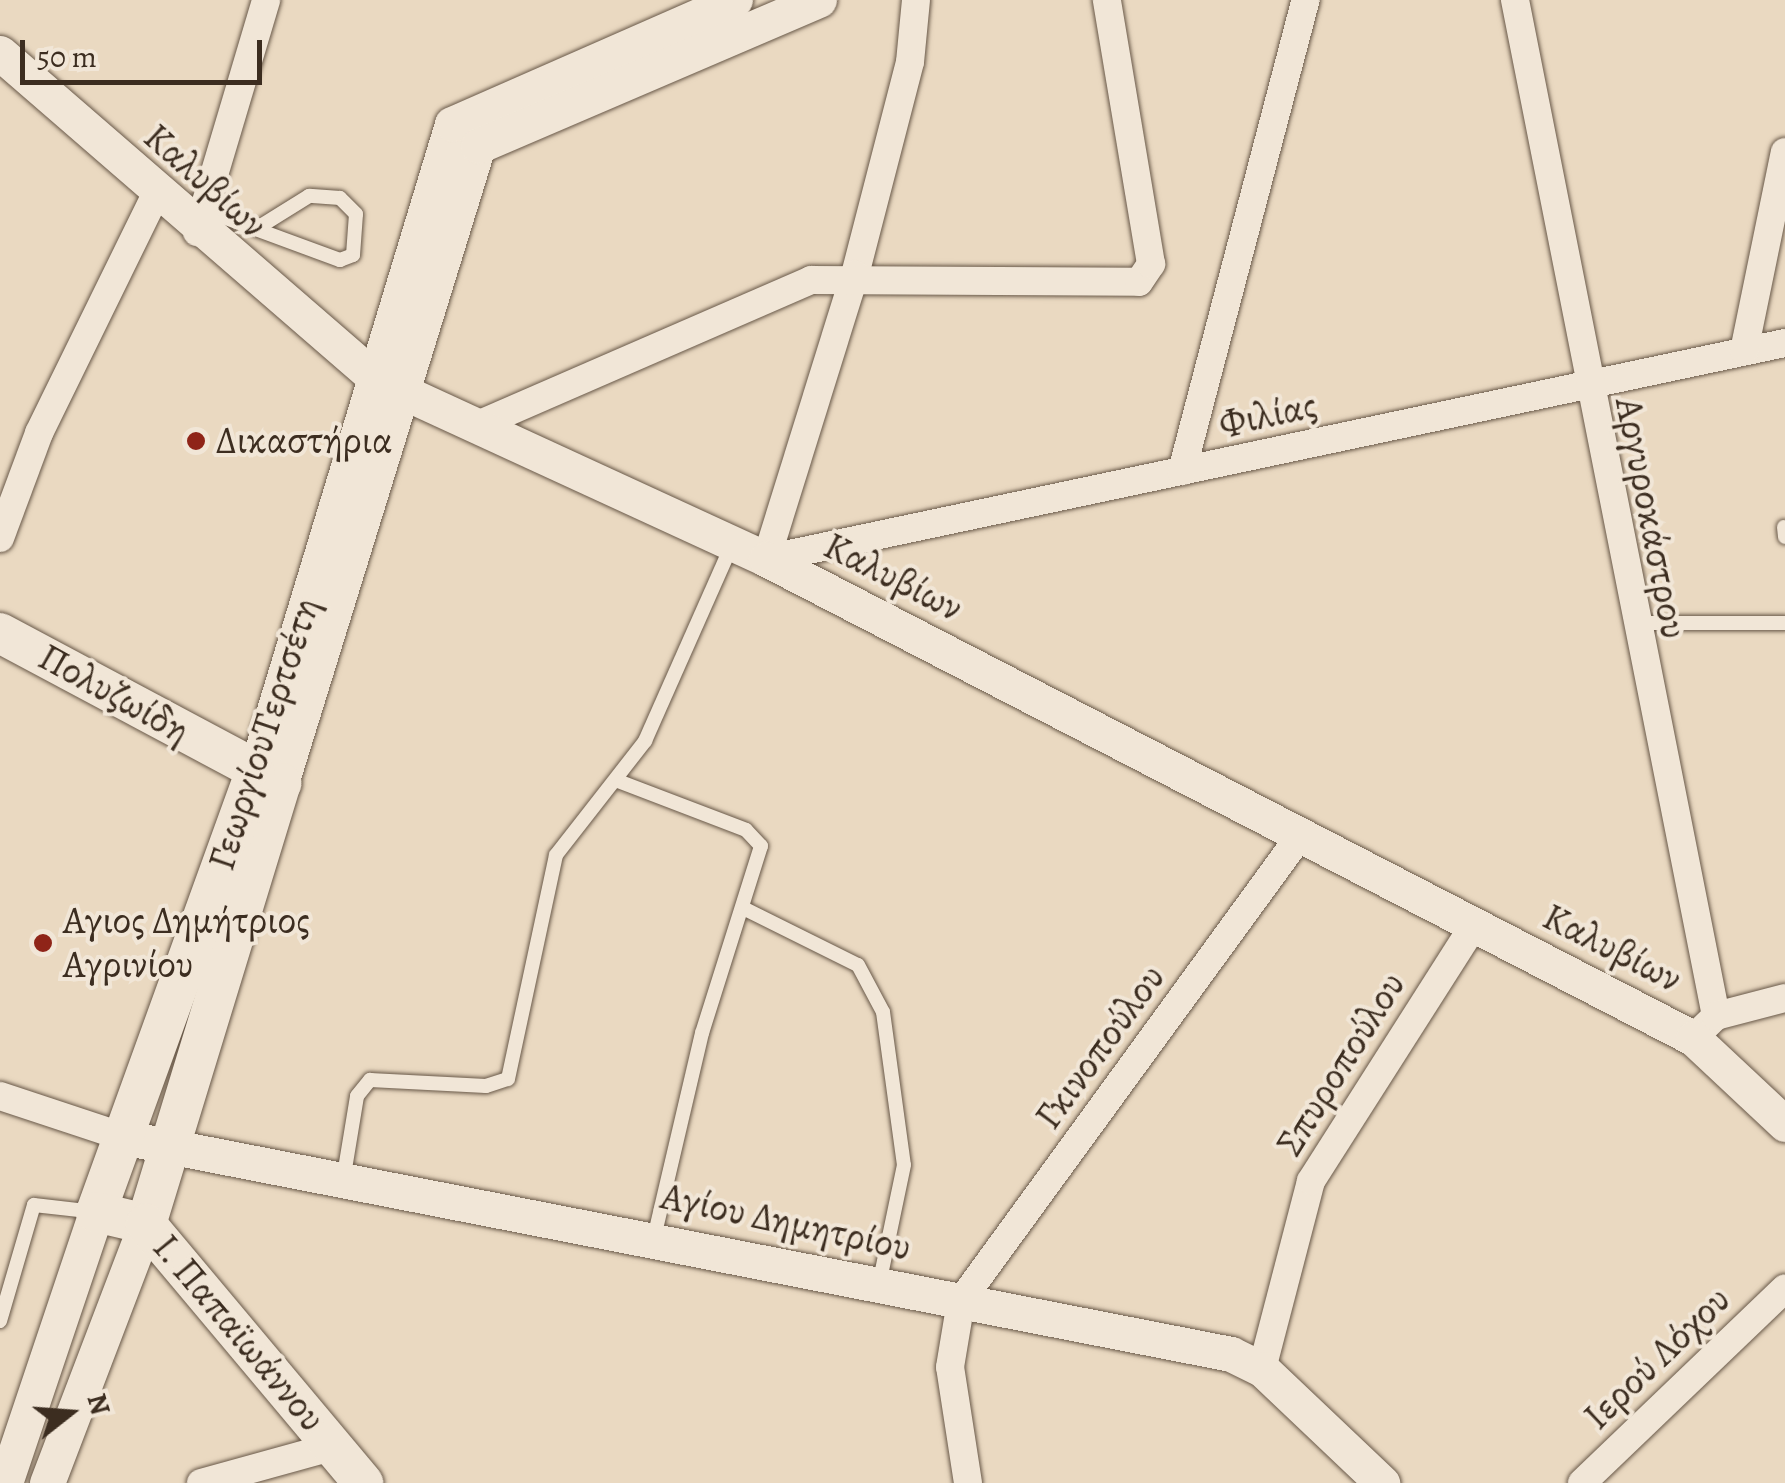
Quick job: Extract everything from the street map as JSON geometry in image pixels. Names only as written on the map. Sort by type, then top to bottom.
[{"type":"main road","name":"Πολυζωίδη","points":[[0,632],[268,778]]},
{"type":"main road","name":"ΓεωργίουΤερτσέτη","points":[[96,1212],[268,778]]},
{"type":"main road","name":"ΓεωργίουΤερτσέτη","points":[[146,1224],[268,778]]},
{"type":"main road","name":"Ι. Παπαϊωάννου","points":[[96,1212],[146,1224],[364,1483]]},
{"type":"street","points":[[201,221],[266,0]]},
{"type":"street","points":[[391,386],[452,124],[735,0]]},
{"type":"street","points":[[391,386],[486,137],[819,0]]},
{"type":"street","points":[[766,559],[854,274],[910,62],[916,0]]},
{"type":"street","points":[[480,424],[811,280],[854,274],[1127,287],[1147,274],[1107,0]]},
{"type":"street","points":[[1182,471],[1306,0]]},
{"type":"street","name":"Αργυροκάστρου","points":[[1515,0],[1704,1027]]},
{"type":"street","name":"Καλυβίων","points":[[0,53],[156,196],[201,221],[391,386],[766,559],[1474,925],[1704,1027],[1785,1124]]},
{"type":"street","points":[[1744,351],[1785,152]]},
{"type":"street","points":[[0,538],[39,433],[156,196]]},
{"type":"street","name":"Φιλίας","points":[[766,559],[1785,343]]},
{"type":"street","name":"ΓεωργίουΤερτσέτη","points":[[268,778],[391,386]]},
{"type":"street","name":"Γκινοπούλου","points":[[960,1301],[1300,836]]},
{"type":"street","name":"Σπυροπούλου","points":[[1262,1368],[1311,1181],[1474,925]]},
{"type":"street","points":[[1704,1027],[1785,998]]},
{"type":"street","points":[[0,1096],[127,1138]]},
{"type":"street","name":"Αγίου Δημητρίου","points":[[127,1138],[342,1182],[654,1237],[879,1286],[1220,1351],[1262,1368],[1382,1483]]},
{"type":"street","name":"ΓεωργίουΤερτσέτη","points":[[5,1483],[96,1212]]},
{"type":"street","name":"ΓεωργίουΤερτσέτη","points":[[46,1483],[146,1224]]},
{"type":"street","name":"Ιερού Λόχου","points":[[1582,1483],[1785,1288]]},
{"type":"street","points":[[960,1301],[950,1367],[968,1483]]},
{"type":"street","points":[[201,1483],[336,1446]]},
{"type":"lane","points":[[201,221],[256,229],[346,260],[356,214],[340,198],[309,196],[256,229]]},
{"type":"lane","points":[[1784,528],[1785,537]]},
{"type":"lane","points":[[342,1182],[358,1096],[370,1080],[486,1086],[508,1079],[556,854],[590,800],[618,781],[659,713],[732,544]]},
{"type":"lane","points":[[1631,623],[1785,623]]},
{"type":"lane","points":[[618,781],[756,837],[762,858],[702,1033],[654,1237]]},
{"type":"lane","points":[[744,908],[858,965],[884,1012],[904,1165],[879,1286]]},
{"type":"lane","points":[[0,1320],[34,1205],[96,1212]]},
{"type":"place","name":"Δικαστήρια","points":[[196,441]]},
{"type":"place","name":"Αγιος Δημήτριος Αγρινίου","points":[[43,943]]}]
